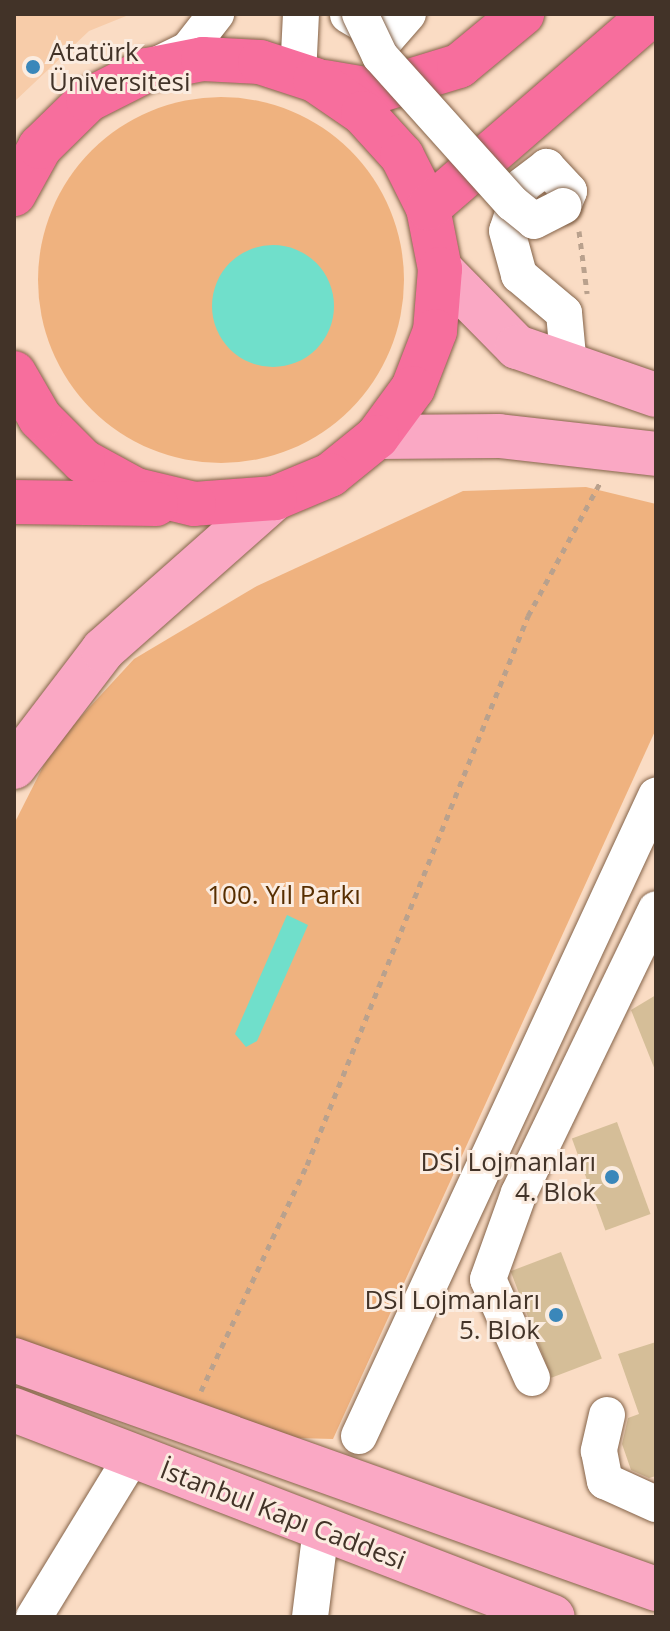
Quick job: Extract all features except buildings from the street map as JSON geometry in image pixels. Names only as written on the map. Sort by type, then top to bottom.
[{"type":"highway","points":[[14,194],[40,147],[88,100],[147,70],[203,59],[260,62],[306,78],[377,91],[459,66],[522,14]]},
{"type":"highway","points":[[428,208],[652,14]]},
{"type":"highway","points":[[14,502],[194,504],[275,498],[330,475],[377,437],[413,388],[435,331],[440,269],[428,208],[402,156],[363,113],[306,78]]},
{"type":"highway","points":[[14,373],[40,418],[83,461],[136,490],[194,504]]},
{"type":"main road","points":[[440,269],[517,347],[656,395]]},
{"type":"main road","points":[[377,437],[499,436],[637,452]]},
{"type":"main road","points":[[14,767],[103,650],[275,498]]},
{"type":"main road","points":[[14,1360],[656,1589]]},
{"type":"main road","name":"İstanbul Kapı Caddesi","points":[[14,1410],[131,1458],[553,1617]]},
{"type":"street","points":[[147,70],[188,50],[216,14]]},
{"type":"street","points":[[301,14],[306,78]]},
{"type":"street","points":[[347,14],[387,38],[408,14]]},
{"type":"street","points":[[360,14],[380,56],[512,203],[534,221],[563,206],[569,191],[547,167],[522,186],[507,231],[519,275],[564,313],[569,367]]},
{"type":"street","points":[[359,1436],[656,796]]},
{"type":"street","points":[[532,1378],[488,1279],[519,1193],[656,909]]},
{"type":"street","points":[[607,1415],[599,1451],[605,1481],[656,1504]]},
{"type":"street","points":[[34,1617],[131,1458]]},
{"type":"street","points":[[310,1617],[321,1529]]},
{"type":"path","points":[[188,1421],[307,1165],[528,616],[637,452]]},
{"type":"shaded area","name":"Atatürk Üniversitesi","points":[[14,14],[131,14],[89,31],[14,102]]},
{"type":"green space","points":[[221,97],[257,101],[291,111],[322,128],[350,151],[373,179],[390,210],[400,244],[404,280],[400,316],[390,350],[373,381],[350,409],[322,432],[291,449],[257,459],[221,463],[185,459],[151,449],[120,432],[92,409],[69,381],[52,350],[42,316],[38,280],[42,244],[52,210],[69,179],[92,151],[120,128],[151,111],[185,101]]},
{"type":"green space","name":"100. Yıl Parkı","points":[[586,487],[656,504],[656,729],[333,1439],[297,1438],[14,1338],[14,824],[53,747],[134,659],[257,586],[463,491]]},
{"type":"water","points":[[273,245],[296,249],[316,263],[330,283],[334,306],[330,329],[316,349],[296,363],[273,367],[250,363],[230,349],[216,329],[212,306],[216,283],[230,263],[250,249]]},
{"type":"water","points":[[287,915],[308,925],[257,1041],[246,1047],[235,1034]]},
{"type":"place","name":"Atatürk Üniversitesi","points":[[33,67]]},
{"type":"place","name":"DSİ Lojmanları 4. Blok","points":[[612,1177]]},
{"type":"place","name":"DSİ Lojmanları 5. Blok","points":[[556,1315]]}]
